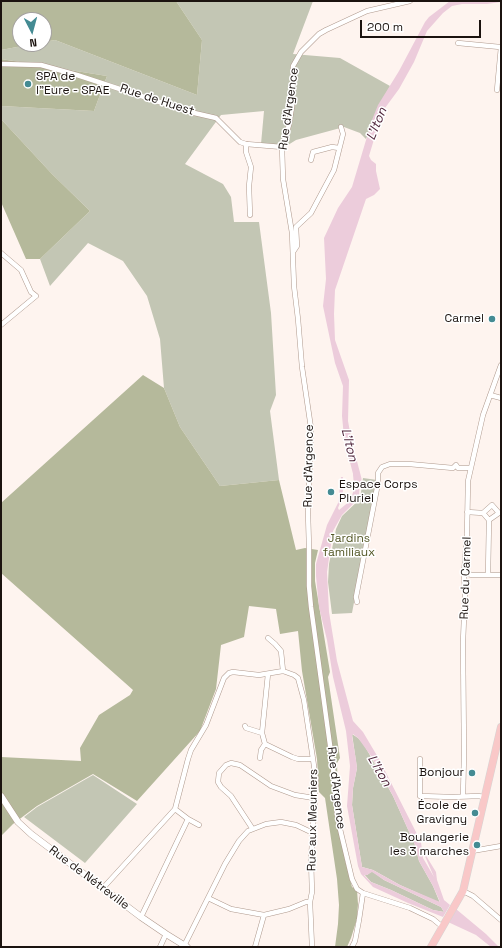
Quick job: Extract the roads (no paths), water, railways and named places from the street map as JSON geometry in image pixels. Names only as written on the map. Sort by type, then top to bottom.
[{"type":"main road","points":[[431,946],[463,891],[501,727]]},
{"type":"street","name":"Rue d'Argence","points":[[363,893],[357,889],[352,879],[337,813],[334,767],[311,607],[309,586],[308,513],[311,428],[302,367],[294,286],[292,233],[283,179],[282,147],[289,126],[292,107],[292,72],[295,61],[301,52],[314,38],[326,30],[367,11],[410,1]]},
{"type":"street","points":[[458,43],[501,47],[497,90]]},
{"type":"street","name":"Rue de Huest","points":[[1,64],[41,65],[134,93],[190,112],[216,118],[234,137],[240,142],[246,144]]},
{"type":"street","points":[[293,252],[297,246],[296,227],[311,213],[331,178],[343,134],[341,127]]},
{"type":"street","points":[[250,215],[249,186],[251,167],[246,152],[246,144],[282,147]]},
{"type":"street","points":[[311,160],[313,152],[332,147],[339,148]]},
{"type":"street","points":[[1,253],[21,270],[32,292],[36,296],[1,325]]},
{"type":"street","name":"Rue du Carmel","points":[[462,796],[464,754],[464,573],[466,555],[468,481],[483,415],[501,365]]},
{"type":"street","points":[[490,395],[501,398]]},
{"type":"street","points":[[357,602],[356,597],[378,483],[378,473],[382,467],[390,464],[453,468],[456,465],[458,468],[470,468]]},
{"type":"street","points":[[467,512],[483,513],[492,505],[498,513],[489,520]]},
{"type":"street","points":[[483,513],[489,520],[488,575]]},
{"type":"street","points":[[464,573],[472,575],[501,575]]},
{"type":"street","points":[[103,888],[175,809],[191,750],[206,725],[224,678],[233,672],[259,675],[283,671],[281,651],[268,638]]},
{"type":"street","name":"Rue aux Meuniers","points":[[283,671],[294,674],[298,678],[301,686],[316,780],[312,833],[312,892],[310,902],[312,947]]},
{"type":"street","points":[[260,758],[261,750],[264,744],[262,733],[268,674]]},
{"type":"street","points":[[245,726],[246,728],[262,733]]},
{"type":"street","points":[[264,744],[298,759],[313,759]]},
{"type":"street","points":[[420,759],[420,796],[484,797]]},
{"type":"street","points":[[252,828],[231,796],[221,788],[218,782],[219,773],[226,765],[231,763],[240,765],[271,786],[295,795],[314,798]]},
{"type":"street","name":"Rue de Nétreville","points":[[1,796],[18,822],[31,834],[141,917],[186,946]]},
{"type":"street","points":[[175,809],[199,825]]},
{"type":"street","points":[[141,917],[188,819]]},
{"type":"street","points":[[186,946],[234,847],[248,831],[252,828],[266,824],[281,822],[296,825],[312,833]]},
{"type":"street","points":[[472,851],[501,846]]},
{"type":"street","points":[[463,891],[473,896],[499,919],[501,913]]},
{"type":"street","points":[[352,947],[360,920],[363,893],[410,908],[433,919],[438,924]]},
{"type":"street","points":[[208,898],[231,909],[264,915],[310,902]]},
{"type":"street","points":[[254,947],[264,915]]},
{"type":"street","points":[[160,947],[166,934]]},
{"type":"water","points":[[450,1],[501,2],[452,6],[443,13],[427,31],[414,62],[399,89],[381,116],[369,156],[376,164],[380,189],[374,195],[366,199],[335,290],[335,340],[349,380],[348,421],[356,465],[352,466],[344,437],[342,416],[343,386],[335,363],[323,306],[326,279],[324,238],[338,208],[352,187],[378,105],[399,71],[425,22],[429,17]]},
{"type":"water","points":[[359,470],[359,496],[342,515],[333,531],[327,572],[329,612],[337,661],[353,721],[363,732],[379,759],[421,842],[423,858],[434,877],[425,854],[436,872],[437,880],[444,900],[450,905],[443,917],[373,887],[361,874],[358,866],[347,806],[350,766],[346,731],[333,677],[327,640],[319,607],[316,576],[316,564],[327,525],[338,503],[341,477],[343,477],[343,491],[338,508],[339,510],[351,500],[354,488],[353,473]],"holes":[[[353,734],[358,738],[371,756],[393,796],[415,845],[419,861],[440,902],[400,885],[373,870],[362,867],[352,805],[353,788],[357,768],[352,736]],[[372,872],[384,880],[441,907],[444,912],[433,910],[371,882],[364,875]]]},
{"type":"water","points":[[456,909],[499,947],[491,947],[476,935],[448,922]]},
{"type":"waterway","name":"L'Iton","points":[[352,456],[358,479]]},
{"type":"place","name":"SPA de l\"Eure - SPAE","points":[[28,84]]},
{"type":"place","name":"Carmel","points":[[492,319]]},
{"type":"place","name":"Espace Corps Pluriel","points":[[331,492]]},
{"type":"place","name":"Bonjour","points":[[472,773]]},
{"type":"place","name":"École de Gravigny","points":[[475,813]]},
{"type":"place","name":"Boulangerie les 3 marches","points":[[477,845]]},
{"type":"park label","name":"Jardins familiaux","points":[[349,546]]}]
